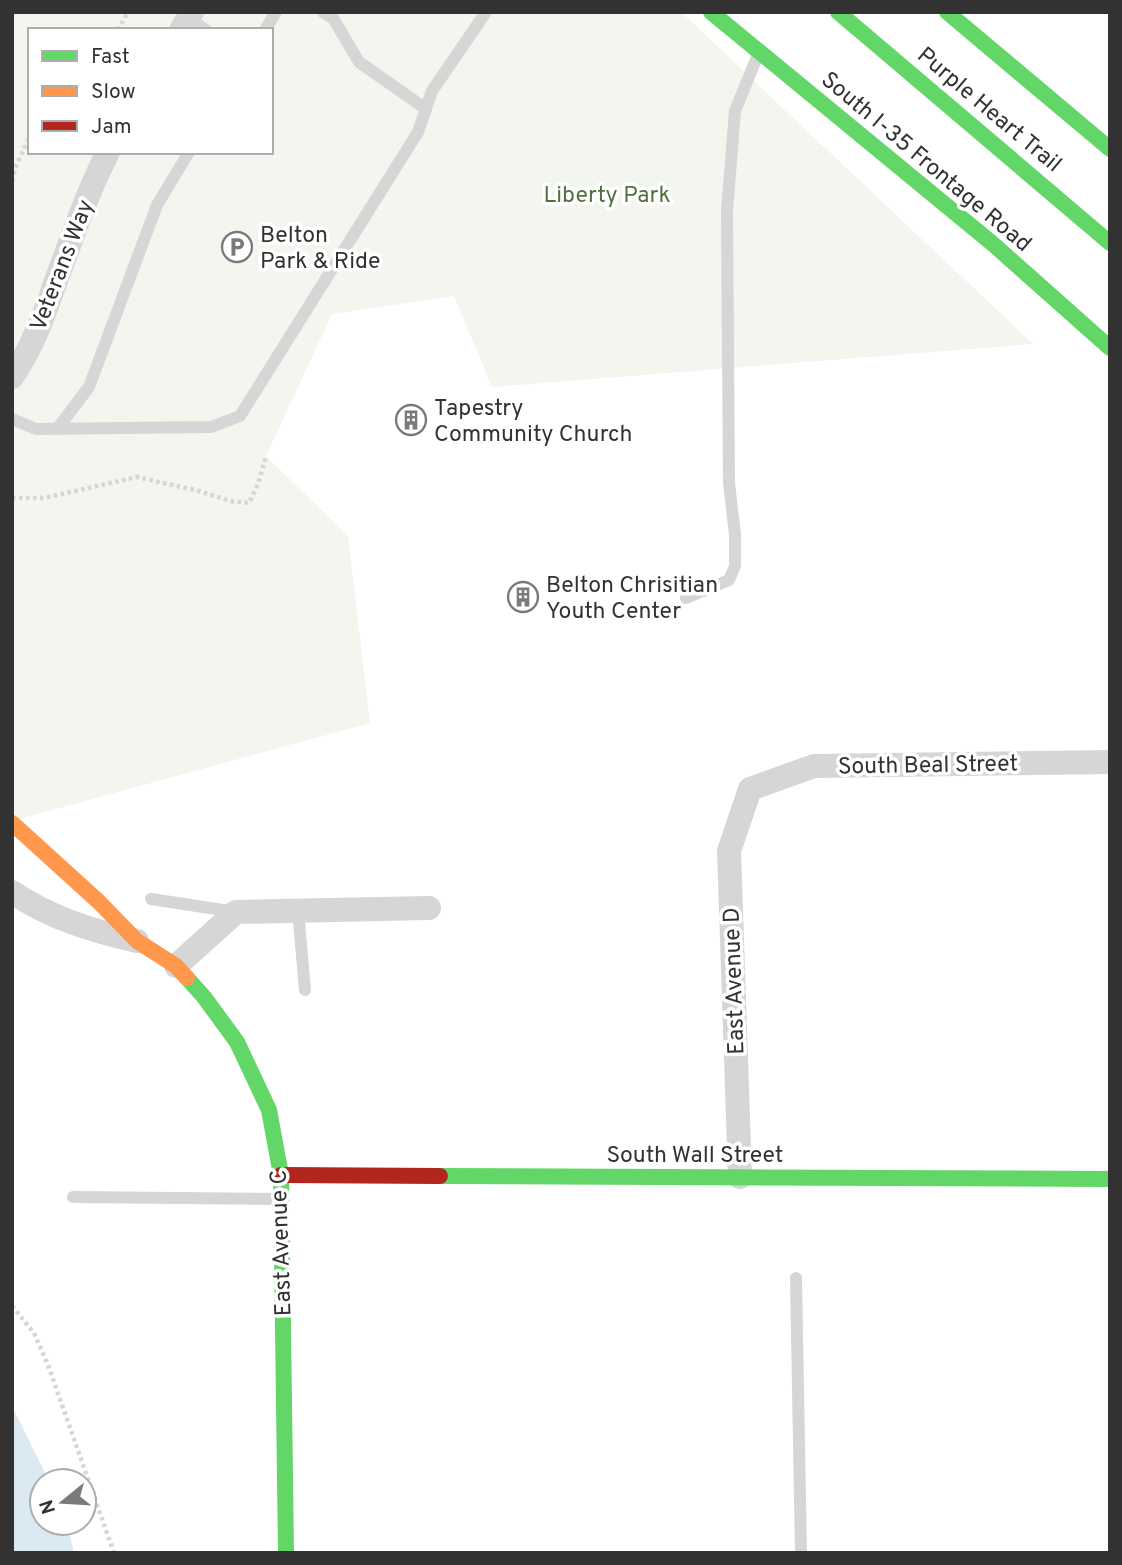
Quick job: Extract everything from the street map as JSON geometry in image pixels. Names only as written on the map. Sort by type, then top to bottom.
[{"type":"main road","name":"South I-35 Frontage Road","points":[[711,12],[993,244],[1110,348]]},
{"type":"main road","name":"Purple Heart Trail","points":[[838,12],[1044,184],[1110,243]]},
{"type":"main road","name":"Purple Heart Trail","points":[[947,12],[1110,149]]},
{"type":"main road","points":[[1040,70],[1110,136]]},
{"type":"main road","name":"East Avenue C","points":[[12,823],[99,902],[137,941],[176,966],[204,997],[237,1042],[269,1110],[281,1175],[286,1553]]},
{"type":"main road","name":"South Wall Street","points":[[281,1175],[1110,1179]]},
{"type":"street","name":"Veterans Way","points":[[12,377],[22,363],[42,321],[82,210],[107,154]]},
{"type":"street","name":"South Beal Street","points":[[750,789],[814,766],[1110,762]]},
{"type":"street","name":"East Avenue D","points":[[740,1177],[729,851],[750,789]]},
{"type":"street","name":"East Avenue C","points":[[12,892],[32,906],[75,924],[137,941]]},
{"type":"street","points":[[176,966],[236,912],[429,908]]},
{"type":"lane","points":[[266,28],[276,12]]},
{"type":"lane","points":[[323,12],[333,18],[359,62],[426,109]]},
{"type":"lane","points":[[12,419],[36,429],[211,428],[240,416],[418,132],[432,91],[486,12]]},
{"type":"lane","points":[[686,598],[729,580],[735,566],[735,536],[729,483],[727,211],[735,111],[759,51]]},
{"type":"lane","points":[[58,429],[89,387],[157,205],[188,154]]},
{"type":"lane","points":[[151,900],[236,912]]},
{"type":"lane","points":[[298,911],[305,990]]},
{"type":"lane","points":[[73,1197],[281,1199]]},
{"type":"lane","points":[[796,1278],[801,1553]]},
{"type":"path","points":[[119,28],[128,12]]},
{"type":"path","points":[[12,181],[28,140]]},
{"type":"path","points":[[12,498],[44,498],[137,477],[200,491],[230,501],[249,502],[258,484],[266,456]]},
{"type":"path","points":[[12,1306],[34,1333],[48,1365],[114,1553]]},
{"type":"green space","name":"Liberty Park","points":[[12,12],[681,12],[1033,344],[492,387],[454,296],[332,314],[266,456],[348,536],[370,723],[12,821]]},
{"type":"shaded area","points":[[12,1406],[42,1467],[28,1467],[28,1537],[70,1537],[74,1553],[12,1553]]},
{"type":"traffic: fast","points":[[711,12],[993,244],[1110,348]]},
{"type":"traffic: fast","points":[[838,12],[1110,243]]},
{"type":"traffic: fast","points":[[947,12],[1110,149]]},
{"type":"traffic: fast","points":[[187,978],[237,1042],[269,1110],[281,1175],[286,1553]]},
{"type":"traffic: fast","points":[[440,1176],[1110,1179]]},
{"type":"traffic: slow","points":[[12,823],[99,902],[137,941],[176,966],[187,978]]},
{"type":"traffic: jam","points":[[281,1175],[440,1176]]},
{"type":"place","name":"Belton Park & Ride","points":[[237,247]]},
{"type":"place","name":"Tapestry Community Church","points":[[411,420]]},
{"type":"place","name":"Belton Chrisitian Youth Center","points":[[523,597]]}]
